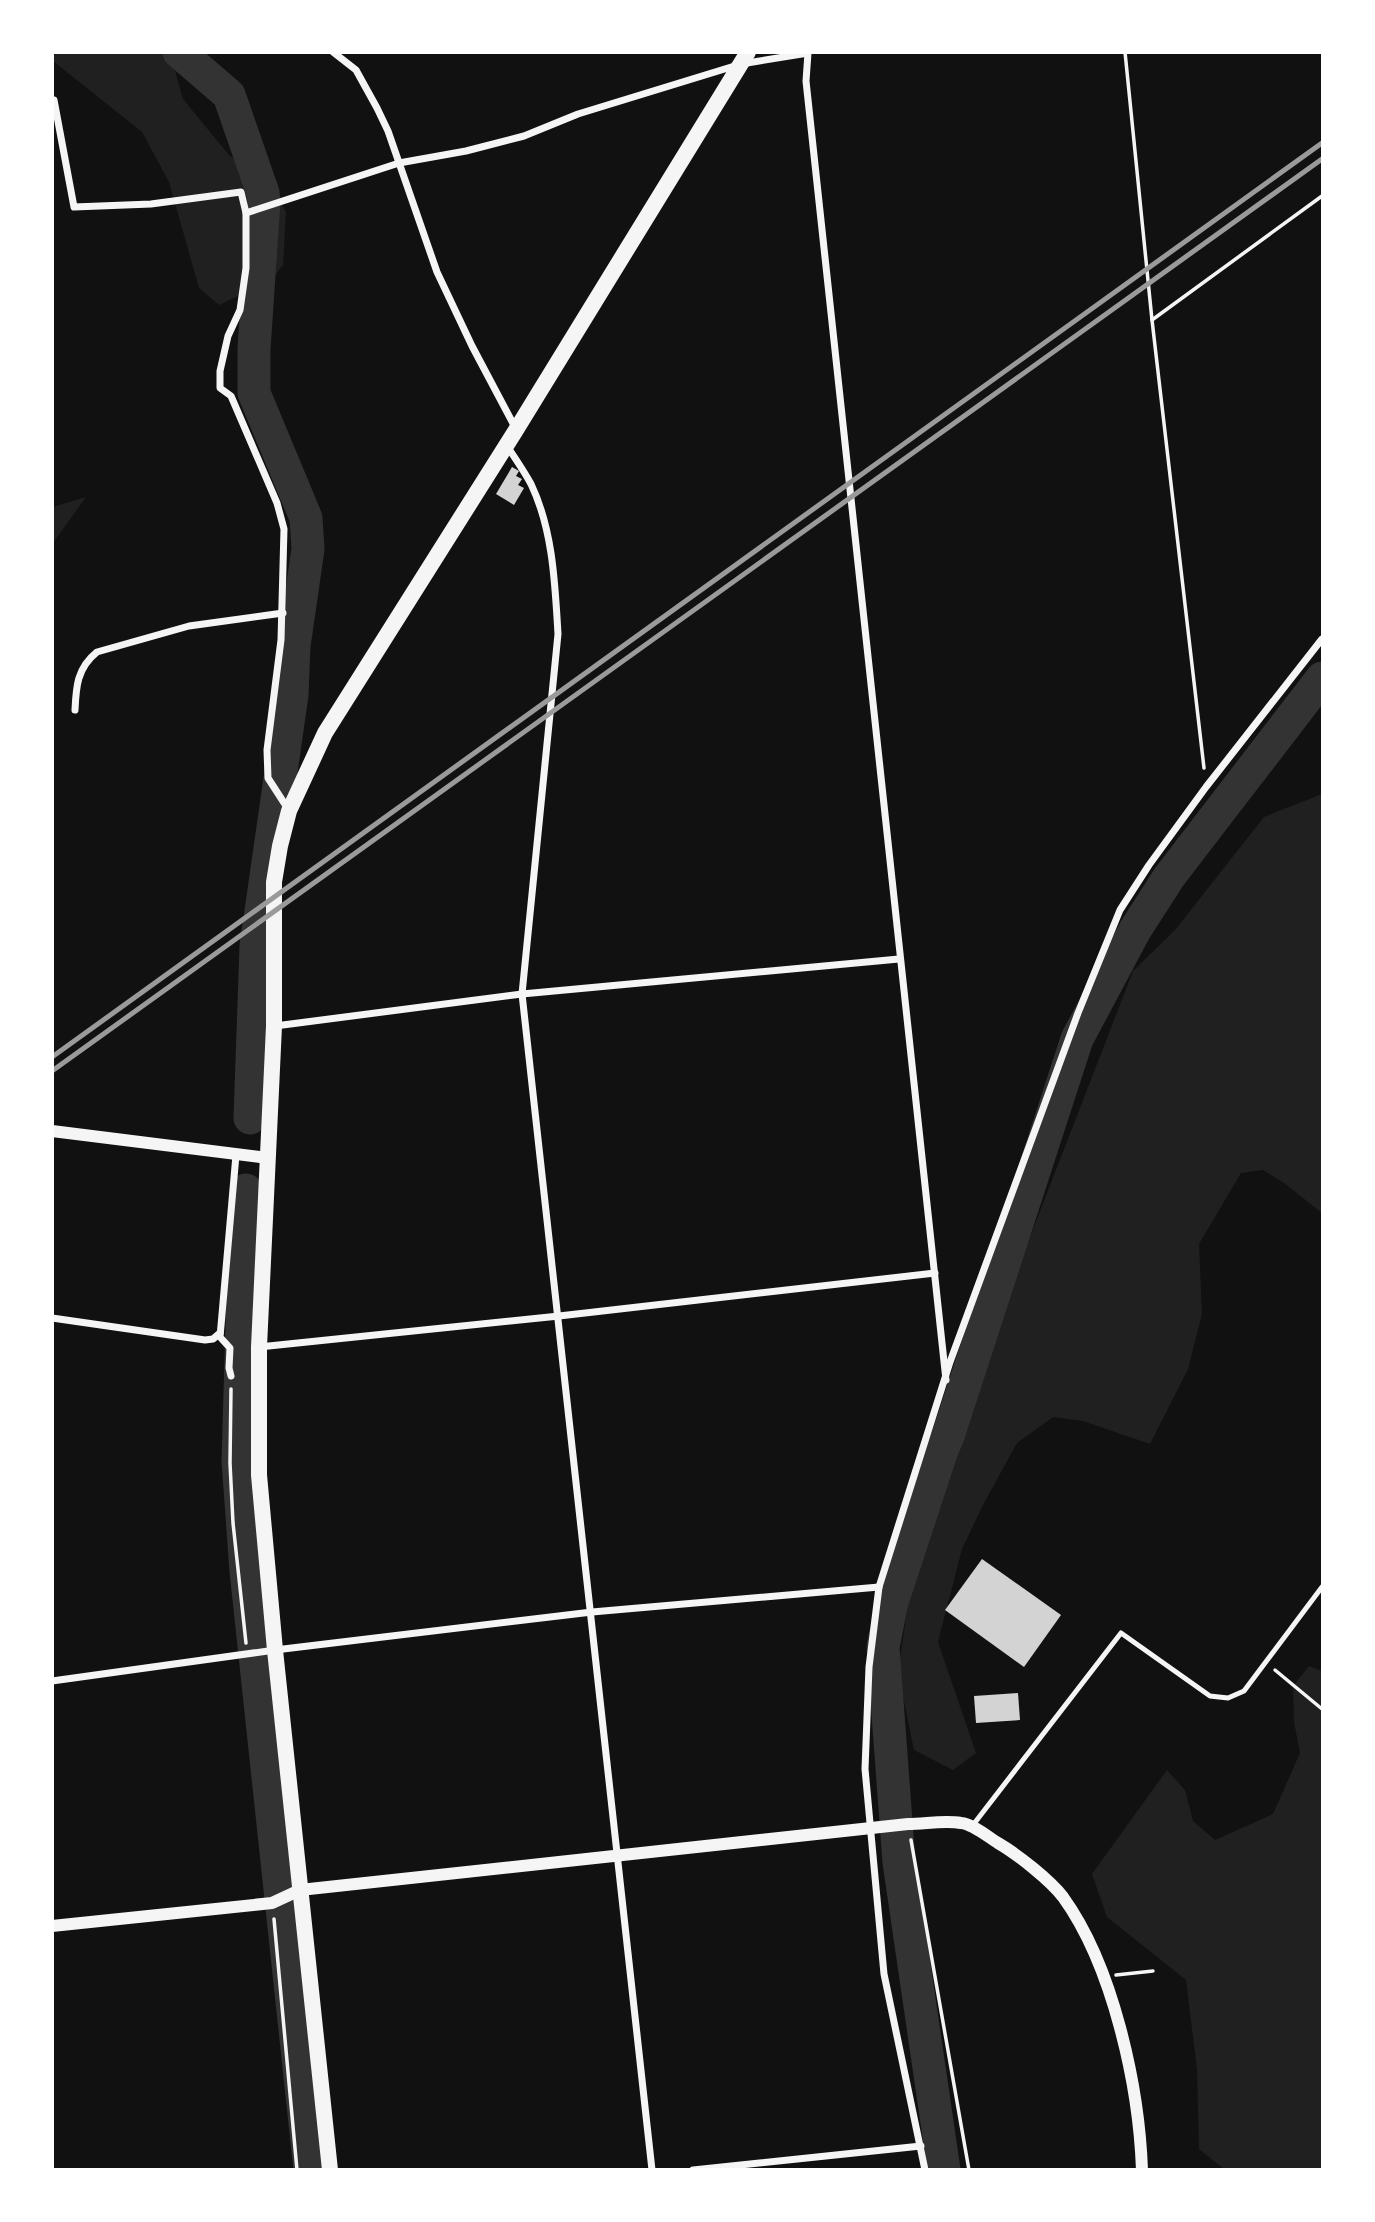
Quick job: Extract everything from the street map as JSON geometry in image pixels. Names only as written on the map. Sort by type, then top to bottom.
[{"type":"main road","points":[[330,2169],[295,1892],[269,1651],[259,1475],[259,1347],[274,1026],[274,881],[285,805],[326,733],[745,58]]},
{"type":"street","points":[[333,52],[356,70],[388,131],[418,223],[438,272],[472,346],[516,430]]},
{"type":"street","points":[[250,212],[399,163],[466,151],[524,136],[578,114],[745,58],[809,53],[806,80],[946,1380]]},
{"type":"street","points":[[54,100],[74,207],[151,204],[240,192],[250,212],[240,310],[228,335],[220,371],[220,388],[231,396],[277,503],[284,529],[281,640],[267,750],[268,778],[285,805]]},
{"type":"street","points":[[506,444],[531,484],[547,532],[555,585],[558,634],[522,994],[652,2169]]},
{"type":"street","points":[[75,710],[75,691],[80,671],[87,660],[97,652],[189,626],[283,613]]},
{"type":"street","points":[[925,2169],[884,1974],[865,1769],[865,1710],[879,1587],[946,1380],[1078,1013],[1120,910],[1206,787],[1322,639]]},
{"type":"street","points":[[274,1026],[522,994],[899,959]]},
{"type":"street","points":[[52,1131],[268,1158]]},
{"type":"street","points":[[231,1376],[230,1348],[220,1337],[220,1333],[236,1155]]},
{"type":"street","points":[[259,1347],[935,1273]]},
{"type":"street","points":[[52,1318],[205,1340],[220,1333]]},
{"type":"street","points":[[52,1681],[249,1653],[592,1612],[879,1587]]},
{"type":"street","points":[[52,1926],[272,1903],[295,1892],[619,1855],[908,1824],[963,1822],[1013,1851],[1062,1896],[1083,1931],[1104,1976],[1123,2045],[1141,2127],[1142,2169]]},
{"type":"street","points":[[693,2169],[921,2146]]},
{"type":"lane","points":[[971,1827],[1121,1633],[1210,1696],[1228,1699],[1244,1691],[1322,1587]]},
{"type":"path","points":[[1125,52],[1152,320],[1206,787]]},
{"type":"path","points":[[1152,320],[1322,196]]},
{"type":"path","points":[[231,1376],[230,1463],[233,1523],[249,1653]]},
{"type":"path","points":[[1265,1662],[1322,1709]]},
{"type":"path","points":[[908,1824],[969,2169]]},
{"type":"path","points":[[272,1903],[297,2169]]},
{"type":"path","points":[[1104,1976],[1153,1971]]},
{"type":"shaded area","points":[[52,53],[170,53],[183,99],[229,155],[273,189],[286,212],[283,265],[270,281],[219,305],[199,288],[169,182],[142,132],[53,61]]},
{"type":"shaded area","points":[[86,497],[53,543],[53,507]]},
{"type":"shaded area","points":[[1322,794],[1322,1213],[1263,1170],[1241,1173],[1199,1244],[1202,1314],[1188,1369],[1150,1444],[1083,1421],[1053,1417],[1017,1443],[962,1549],[938,1642],[976,1753],[953,1770],[914,1750],[898,1672],[914,1565],[1001,1312],[1133,971],[1175,930],[1264,817]]},
{"type":"shaded area","points":[[1309,1666],[1322,1671],[1322,2169],[1224,2169],[1199,2149],[1197,2069],[1186,1980],[1107,1917],[1092,1874],[1167,1770],[1185,1790],[1193,1821],[1215,1840],[1273,1814],[1300,1753],[1294,1722],[1293,1686]]},
{"type":"building","points":[[512,467],[519,471],[516,476],[522,479],[518,485],[524,488],[514,505],[496,494]]},
{"type":"building","points":[[982,1559],[1061,1615],[1024,1667],[945,1610]]},
{"type":"building","points":[[1018,1693],[1020,1720],[976,1723],[974,1696]]},
{"type":"waterway","points":[[179,52],[229,95],[263,193],[254,393],[306,518],[308,549],[294,646],[292,695],[256,946],[250,1118]]},
{"type":"waterway","points":[[944,2170],[899,1862],[883,1647],[892,1602],[1077,1039],[1135,930],[1169,877],[1322,678]]},
{"type":"waterway","points":[[246,1190],[238,1461],[246,1571],[310,2170]]},
{"type":"railway","points":[[52,1057],[1322,143]]},
{"type":"railway","points":[[52,1071],[1322,159]]}]
